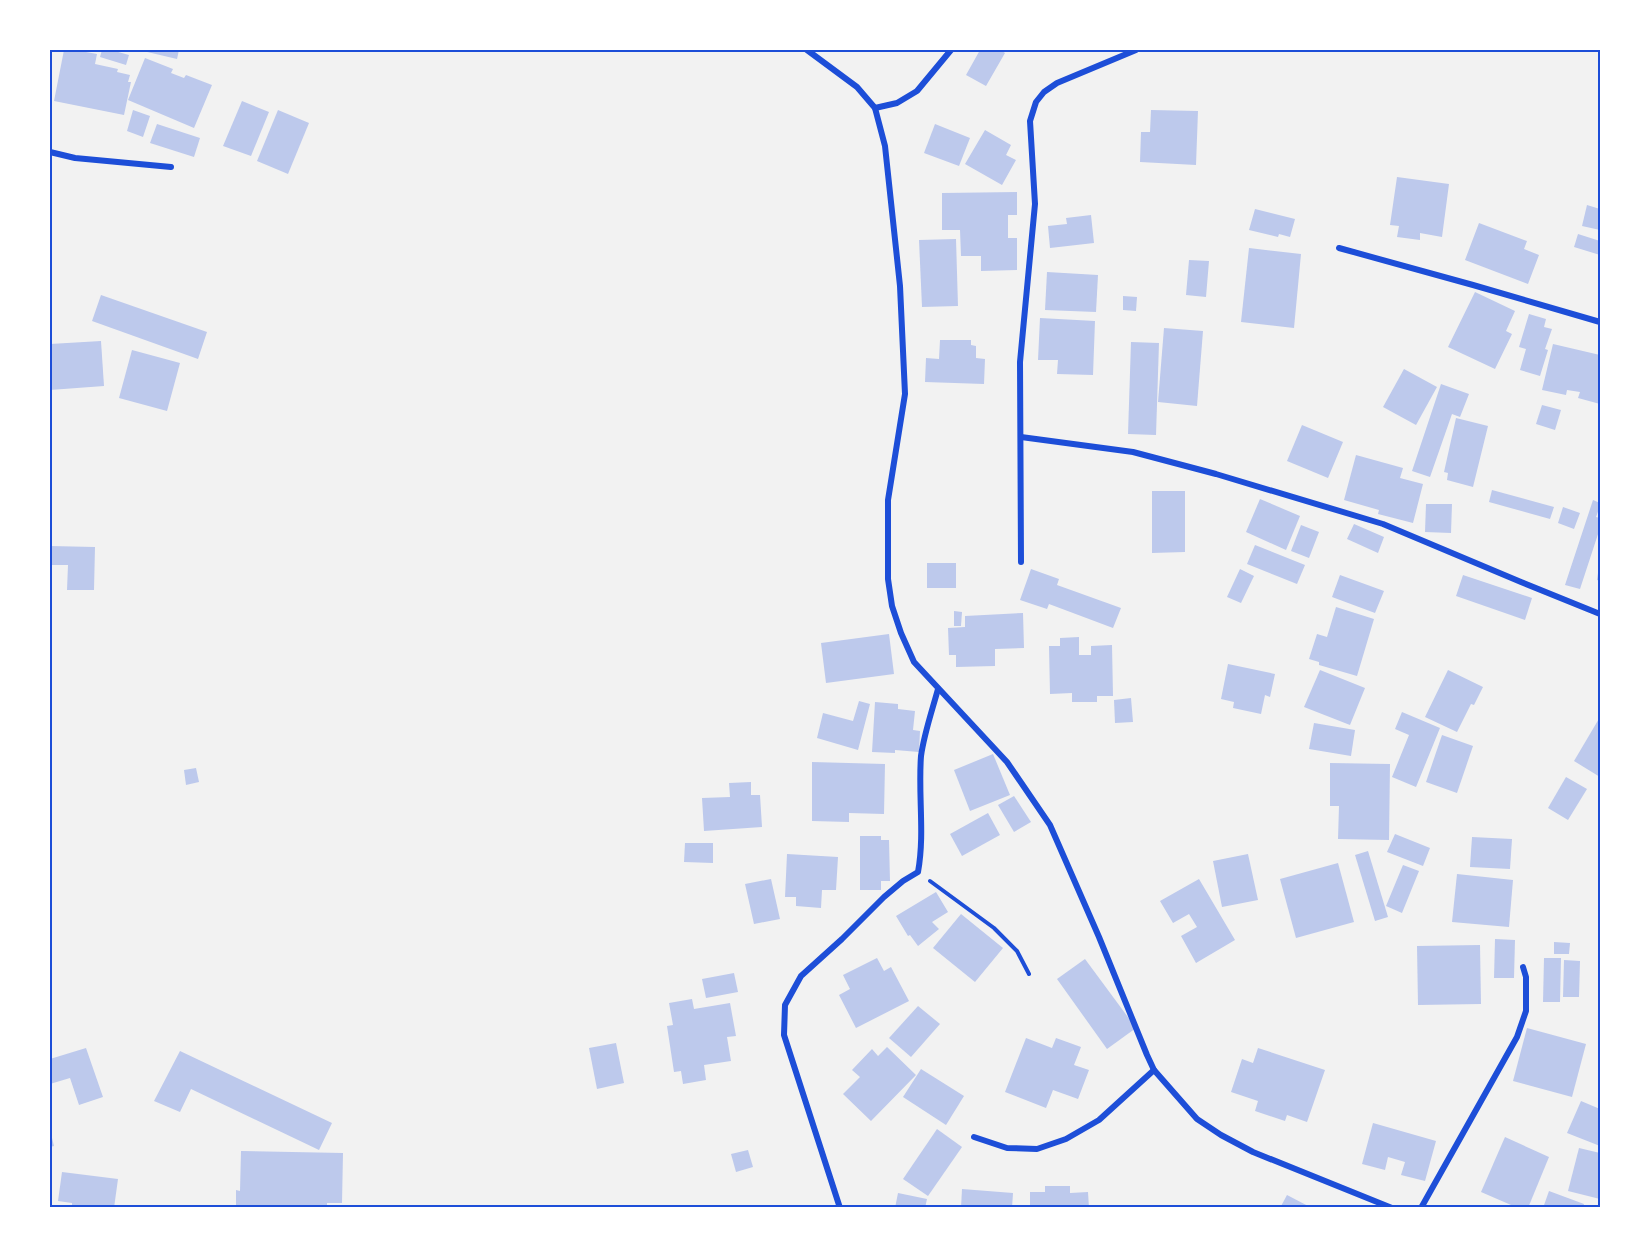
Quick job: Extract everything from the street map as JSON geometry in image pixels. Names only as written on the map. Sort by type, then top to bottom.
[{"type":"street","points":[[807,50],[857,87],[875,108],[885,146],[900,286],[904,394],[888,500],[888,579],[892,606],[914,662],[1007,762],[1050,825],[1154,1070],[1197,1119],[1221,1135],[1253,1152],[1392,1208]]},
{"type":"street","points":[[875,108],[897,103],[917,91],[951,50]]},
{"type":"street","points":[[1021,562],[1020,362],[1035,204],[1030,122],[1036,102],[1044,92],[1057,83],[1136,50]]},
{"type":"street","points":[[50,152],[75,158],[171,167]]},
{"type":"street","points":[[1340,248],[1600,322]]},
{"type":"street","points":[[1020,437],[1133,452],[1216,474],[1383,524],[1600,614]]},
{"type":"street","points":[[840,1208],[784,1035],[785,1005],[801,976],[884,897],[918,872],[922,852],[920,778],[922,754],[938,689]]},
{"type":"street","points":[[1421,1208],[1517,1037],[1526,1011],[1526,977],[1523,967]]},
{"type":"street","points":[[974,1137],[1007,1148],[1037,1149],[1066,1139],[1099,1120],[1154,1070]]},
{"type":"path","points":[[918,872],[994,928],[1017,951],[1029,974]]},
{"type":"building","points":[[64,50],[97,54],[95,64],[118,69],[117,72],[130,75],[128,82],[131,82],[124,115],[54,101]]},
{"type":"building","points":[[102,50],[129,55],[126,65],[100,57]]},
{"type":"building","points":[[144,50],[179,50],[177,59]]},
{"type":"building","points":[[980,50],[1003,50],[1005,53],[986,86],[966,75]]},
{"type":"building","points":[[145,58],[173,69],[171,73],[184,78],[186,75],[212,85],[194,128],[128,100]]},
{"type":"building","points":[[242,101],[269,112],[251,156],[223,146]]},
{"type":"building","points":[[133,110],[150,116],[143,137],[127,131]]},
{"type":"building","points":[[278,110],[309,123],[288,174],[257,161]]},
{"type":"building","points":[[1151,110],[1198,111],[1196,165],[1140,162],[1141,132],[1150,132]]},
{"type":"building","points":[[157,124],[200,138],[194,157],[150,143]]},
{"type":"building","points":[[935,124],[970,138],[959,166],[924,153]]},
{"type":"building","points":[[985,130],[1011,145],[1006,155],[1016,160],[1002,185],[965,164]]},
{"type":"building","points":[[1397,177],[1449,184],[1442,237],[1420,233],[1420,240],[1397,237],[1399,226],[1390,225]]},
{"type":"building","points":[[1017,192],[1017,215],[1008,215],[1008,238],[1017,238],[1017,270],[981,271],[981,256],[961,256],[960,230],[942,230],[942,193]]},
{"type":"building","points":[[1587,205],[1600,209],[1600,230],[1582,226]]},
{"type":"building","points":[[1255,209],[1295,219],[1290,237],[1279,234],[1278,237],[1249,230]]},
{"type":"building","points":[[1091,215],[1094,243],[1050,248],[1048,226],[1067,224],[1066,218]]},
{"type":"building","points":[[1479,223],[1527,241],[1524,249],[1539,255],[1528,284],[1465,260]]},
{"type":"building","points":[[1578,234],[1600,241],[1600,255],[1574,247]]},
{"type":"building","points":[[956,239],[958,306],[922,307],[919,240]]},
{"type":"building","points":[[1249,248],[1301,254],[1294,328],[1241,322]]},
{"type":"building","points":[[1189,260],[1209,261],[1206,297],[1186,295]]},
{"type":"building","points":[[1047,272],[1098,275],[1096,312],[1045,310]]},
{"type":"building","points":[[1475,292],[1515,311],[1506,331],[1512,334],[1495,369],[1448,347]]},
{"type":"building","points":[[101,295],[207,332],[198,359],[92,321]]},
{"type":"building","points":[[1123,296],[1137,297],[1136,311],[1123,310]]},
{"type":"building","points":[[1529,314],[1546,319],[1544,327],[1552,329],[1545,349],[1548,350],[1540,376],[1520,370],[1526,349],[1519,347]]},
{"type":"building","points":[[1040,318],[1095,321],[1093,375],[1057,374],[1058,360],[1038,360]]},
{"type":"building","points":[[1164,328],[1203,331],[1197,406],[1158,402]]},
{"type":"building","points":[[940,340],[971,340],[971,345],[976,346],[976,358],[985,359],[984,384],[925,382],[926,358],[939,359]]},
{"type":"building","points":[[101,341],[104,386],[50,390],[50,344]]},
{"type":"building","points":[[1131,342],[1159,343],[1156,435],[1128,434]]},
{"type":"building","points":[[1553,344],[1600,355],[1600,404],[1578,398],[1580,392],[1567,390],[1566,395],[1542,390]]},
{"type":"building","points":[[132,350],[180,363],[167,411],[119,398]]},
{"type":"building","points":[[1404,369],[1437,387],[1416,425],[1383,407]]},
{"type":"building","points":[[1441,384],[1469,394],[1460,417],[1452,414],[1430,477],[1412,471]]},
{"type":"building","points":[[1542,405],[1561,410],[1555,430],[1536,424]]},
{"type":"building","points":[[1456,418],[1488,426],[1473,487],[1447,480],[1448,473],[1444,472]]},
{"type":"building","points":[[1302,425],[1343,442],[1328,478],[1287,461]]},
{"type":"building","points":[[1356,455],[1403,468],[1400,478],[1423,484],[1413,523],[1378,514],[1379,510],[1344,500]]},
{"type":"building","points":[[1492,490],[1554,507],[1550,519],[1489,502]]},
{"type":"building","points":[[1152,491],[1185,491],[1185,552],[1152,553]]},
{"type":"building","points":[[1260,499],[1300,516],[1286,550],[1246,532]]},
{"type":"building","points":[[1593,500],[1600,503],[1600,510],[1596,517],[1600,518],[1600,528],[1580,589],[1565,585]]},
{"type":"building","points":[[1426,504],[1452,504],[1451,533],[1425,532]]},
{"type":"building","points":[[1563,507],[1580,513],[1574,529],[1558,523]]},
{"type":"building","points":[[1354,524],[1384,537],[1378,553],[1347,539]]},
{"type":"building","points":[[1301,525],[1319,532],[1309,558],[1291,551]]},
{"type":"building","points":[[1255,545],[1305,565],[1297,584],[1247,564]]},
{"type":"building","points":[[50,546],[95,547],[94,590],[67,590],[68,565],[50,565]]},
{"type":"building","points":[[927,563],[956,563],[956,588],[927,588]]},
{"type":"building","points":[[1600,567],[1600,581],[1597,580]]},
{"type":"building","points":[[1031,569],[1059,579],[1057,585],[1121,608],[1113,628],[1049,604],[1047,609],[1020,600]]},
{"type":"building","points":[[1240,569],[1254,576],[1241,603],[1227,597]]},
{"type":"building","points":[[1340,575],[1384,591],[1375,613],[1332,597]]},
{"type":"building","points":[[1463,575],[1532,598],[1525,620],[1456,596]]},
{"type":"building","points":[[1336,607],[1374,619],[1357,676],[1319,665],[1319,662],[1309,659],[1317,634],[1327,637]]},
{"type":"building","points":[[954,611],[962,612],[961,626],[954,626]]},
{"type":"building","points":[[1023,613],[1024,648],[995,649],[995,666],[956,667],[956,655],[949,655],[948,628],[965,627],[965,616]]},
{"type":"building","points":[[889,634],[894,674],[826,683],[821,643]]},
{"type":"building","points":[[1079,637],[1079,655],[1091,655],[1091,646],[1112,645],[1113,696],[1097,696],[1097,702],[1072,702],[1072,693],[1050,694],[1049,646],[1060,646],[1060,638]]},
{"type":"building","points":[[1228,664],[1275,674],[1270,697],[1265,695],[1261,714],[1233,708],[1234,702],[1221,699]]},
{"type":"building","points":[[1320,670],[1365,688],[1350,725],[1304,707]]},
{"type":"building","points":[[1448,670],[1483,687],[1474,705],[1471,704],[1457,732],[1425,717]]},
{"type":"building","points":[[1131,698],[1133,722],[1115,723],[1114,700]]},
{"type":"building","points":[[859,701],[870,704],[858,750],[817,738],[823,713],[853,721]]},
{"type":"building","points":[[875,702],[898,704],[898,709],[915,711],[913,730],[920,731],[919,752],[895,750],[895,753],[872,752]]},
{"type":"building","points":[[1402,712],[1440,728],[1416,787],[1392,777],[1409,735],[1395,729]]},
{"type":"building","points":[[1600,717],[1600,777],[1574,761]]},
{"type":"building","points":[[1314,723],[1355,730],[1351,756],[1309,749]]},
{"type":"building","points":[[1442,735],[1473,746],[1457,793],[1426,782]]},
{"type":"building","points":[[993,754],[1010,795],[970,811],[954,770]]},
{"type":"building","points":[[812,762],[885,764],[884,814],[849,813],[849,822],[812,821]]},
{"type":"building","points":[[1330,763],[1390,764],[1389,840],[1338,839],[1339,806],[1330,806]]},
{"type":"building","points":[[196,768],[199,782],[186,785],[184,770]]},
{"type":"building","points":[[1566,777],[1587,789],[1568,820],[1548,808]]},
{"type":"building","points":[[751,782],[751,795],[760,795],[762,827],[704,831],[702,798],[730,797],[729,783]]},
{"type":"building","points":[[1014,796],[1031,822],[1014,832],[998,805]]},
{"type":"building","points":[[988,813],[1000,835],[962,856],[950,834]]},
{"type":"building","points":[[1395,834],[1430,848],[1423,866],[1387,852]]},
{"type":"building","points":[[860,836],[881,836],[881,840],[889,840],[890,881],[881,881],[881,890],[860,890]]},
{"type":"building","points":[[1472,837],[1512,839],[1510,869],[1470,867]]},
{"type":"building","points":[[685,843],[713,843],[713,863],[684,862]]},
{"type":"building","points":[[1368,851],[1388,917],[1375,921],[1355,855]]},
{"type":"building","points":[[787,854],[838,857],[836,890],[822,890],[821,908],[796,906],[796,897],[785,897]]},
{"type":"building","points":[[1248,854],[1258,900],[1222,907],[1213,861]]},
{"type":"building","points":[[1338,863],[1354,922],[1296,938],[1280,879]]},
{"type":"building","points":[[1403,865],[1419,871],[1402,913],[1386,906]]},
{"type":"building","points":[[1457,874],[1513,880],[1509,927],[1452,922]]},
{"type":"building","points":[[771,879],[780,919],[754,924],[745,884]]},
{"type":"building","points":[[1199,879],[1235,940],[1196,963],[1181,936],[1197,927],[1189,914],[1173,923],[1160,901]]},
{"type":"building","points":[[936,892],[948,912],[932,922],[939,929],[918,946],[910,935],[908,936],[896,916]]},
{"type":"building","points":[[961,914],[1003,948],[975,982],[933,948]]},
{"type":"building","points":[[1495,939],[1515,940],[1514,978],[1494,978]]},
{"type":"building","points":[[1554,942],[1570,943],[1569,954],[1554,954]]},
{"type":"building","points":[[1480,945],[1481,1004],[1418,1005],[1417,946]]},
{"type":"building","points":[[877,958],[884,971],[891,967],[909,1001],[856,1028],[839,995],[850,989],[843,975]]},
{"type":"building","points":[[1544,958],[1561,958],[1560,1002],[1543,1002]]},
{"type":"building","points":[[1085,959],[1136,1028],[1107,1049],[1057,979]]},
{"type":"building","points":[[1564,960],[1580,961],[1579,997],[1563,997]]},
{"type":"building","points":[[734,973],[738,992],[706,998],[702,979]]},
{"type":"building","points":[[692,999],[694,1009],[730,1003],[736,1036],[727,1037],[731,1061],[704,1065],[706,1080],[683,1084],[681,1071],[674,1072],[667,1026],[673,1025],[669,1003]]},
{"type":"building","points":[[918,1006],[940,1024],[911,1057],[889,1038]]},
{"type":"building","points":[[1527,1028],[1586,1044],[1572,1097],[1513,1081]]},
{"type":"building","points":[[1026,1038],[1052,1048],[1056,1038],[1081,1047],[1074,1065],[1089,1070],[1078,1099],[1053,1090],[1046,1108],[1005,1092]]},
{"type":"building","points":[[616,1043],[624,1083],[597,1089],[589,1048]]},
{"type":"building","points":[[887,1047],[916,1075],[871,1121],[843,1094],[860,1077],[852,1070],[872,1049],[878,1056]]},
{"type":"building","points":[[86,1048],[103,1097],[79,1105],[70,1078],[50,1084],[50,1059]]},
{"type":"building","points":[[1258,1048],[1325,1070],[1307,1122],[1287,1115],[1285,1121],[1255,1111],[1258,1101],[1231,1092],[1242,1059],[1253,1063]]},
{"type":"building","points":[[180,1051],[332,1123],[319,1150],[191,1089],[180,1112],[154,1101]]},
{"type":"building","points":[[921,1069],[964,1096],[946,1125],[903,1097]]},
{"type":"building","points":[[1581,1101],[1600,1109],[1600,1146],[1567,1133]]},
{"type":"building","points":[[1373,1123],[1436,1141],[1425,1181],[1401,1175],[1405,1162],[1388,1157],[1385,1170],[1362,1164]]},
{"type":"building","points":[[937,1129],[962,1147],[928,1196],[903,1179]]},
{"type":"building","points":[[50,1130],[54,1146],[50,1147]]},
{"type":"building","points":[[1505,1137],[1549,1157],[1528,1208],[1518,1208],[1481,1192]]},
{"type":"building","points":[[1579,1148],[1600,1153],[1600,1199],[1568,1191]]},
{"type":"building","points":[[748,1150],[753,1167],[736,1172],[731,1154]]},
{"type":"building","points":[[241,1151],[343,1153],[342,1203],[327,1203],[327,1208],[236,1208],[236,1190],[240,1191]]},
{"type":"building","points":[[62,1172],[118,1179],[114,1208],[72,1208],[72,1203],[58,1201]]},
{"type":"building","points":[[1045,1186],[1070,1186],[1070,1193],[1088,1192],[1089,1208],[1030,1208],[1030,1192],[1045,1192]]},
{"type":"building","points":[[962,1189],[1013,1193],[1012,1208],[961,1208]]},
{"type":"building","points":[[1549,1191],[1584,1204],[1583,1208],[1543,1208]]},
{"type":"building","points":[[898,1193],[927,1199],[925,1208],[895,1208]]},
{"type":"building","points":[[1287,1195],[1312,1208],[1280,1208]]}]
